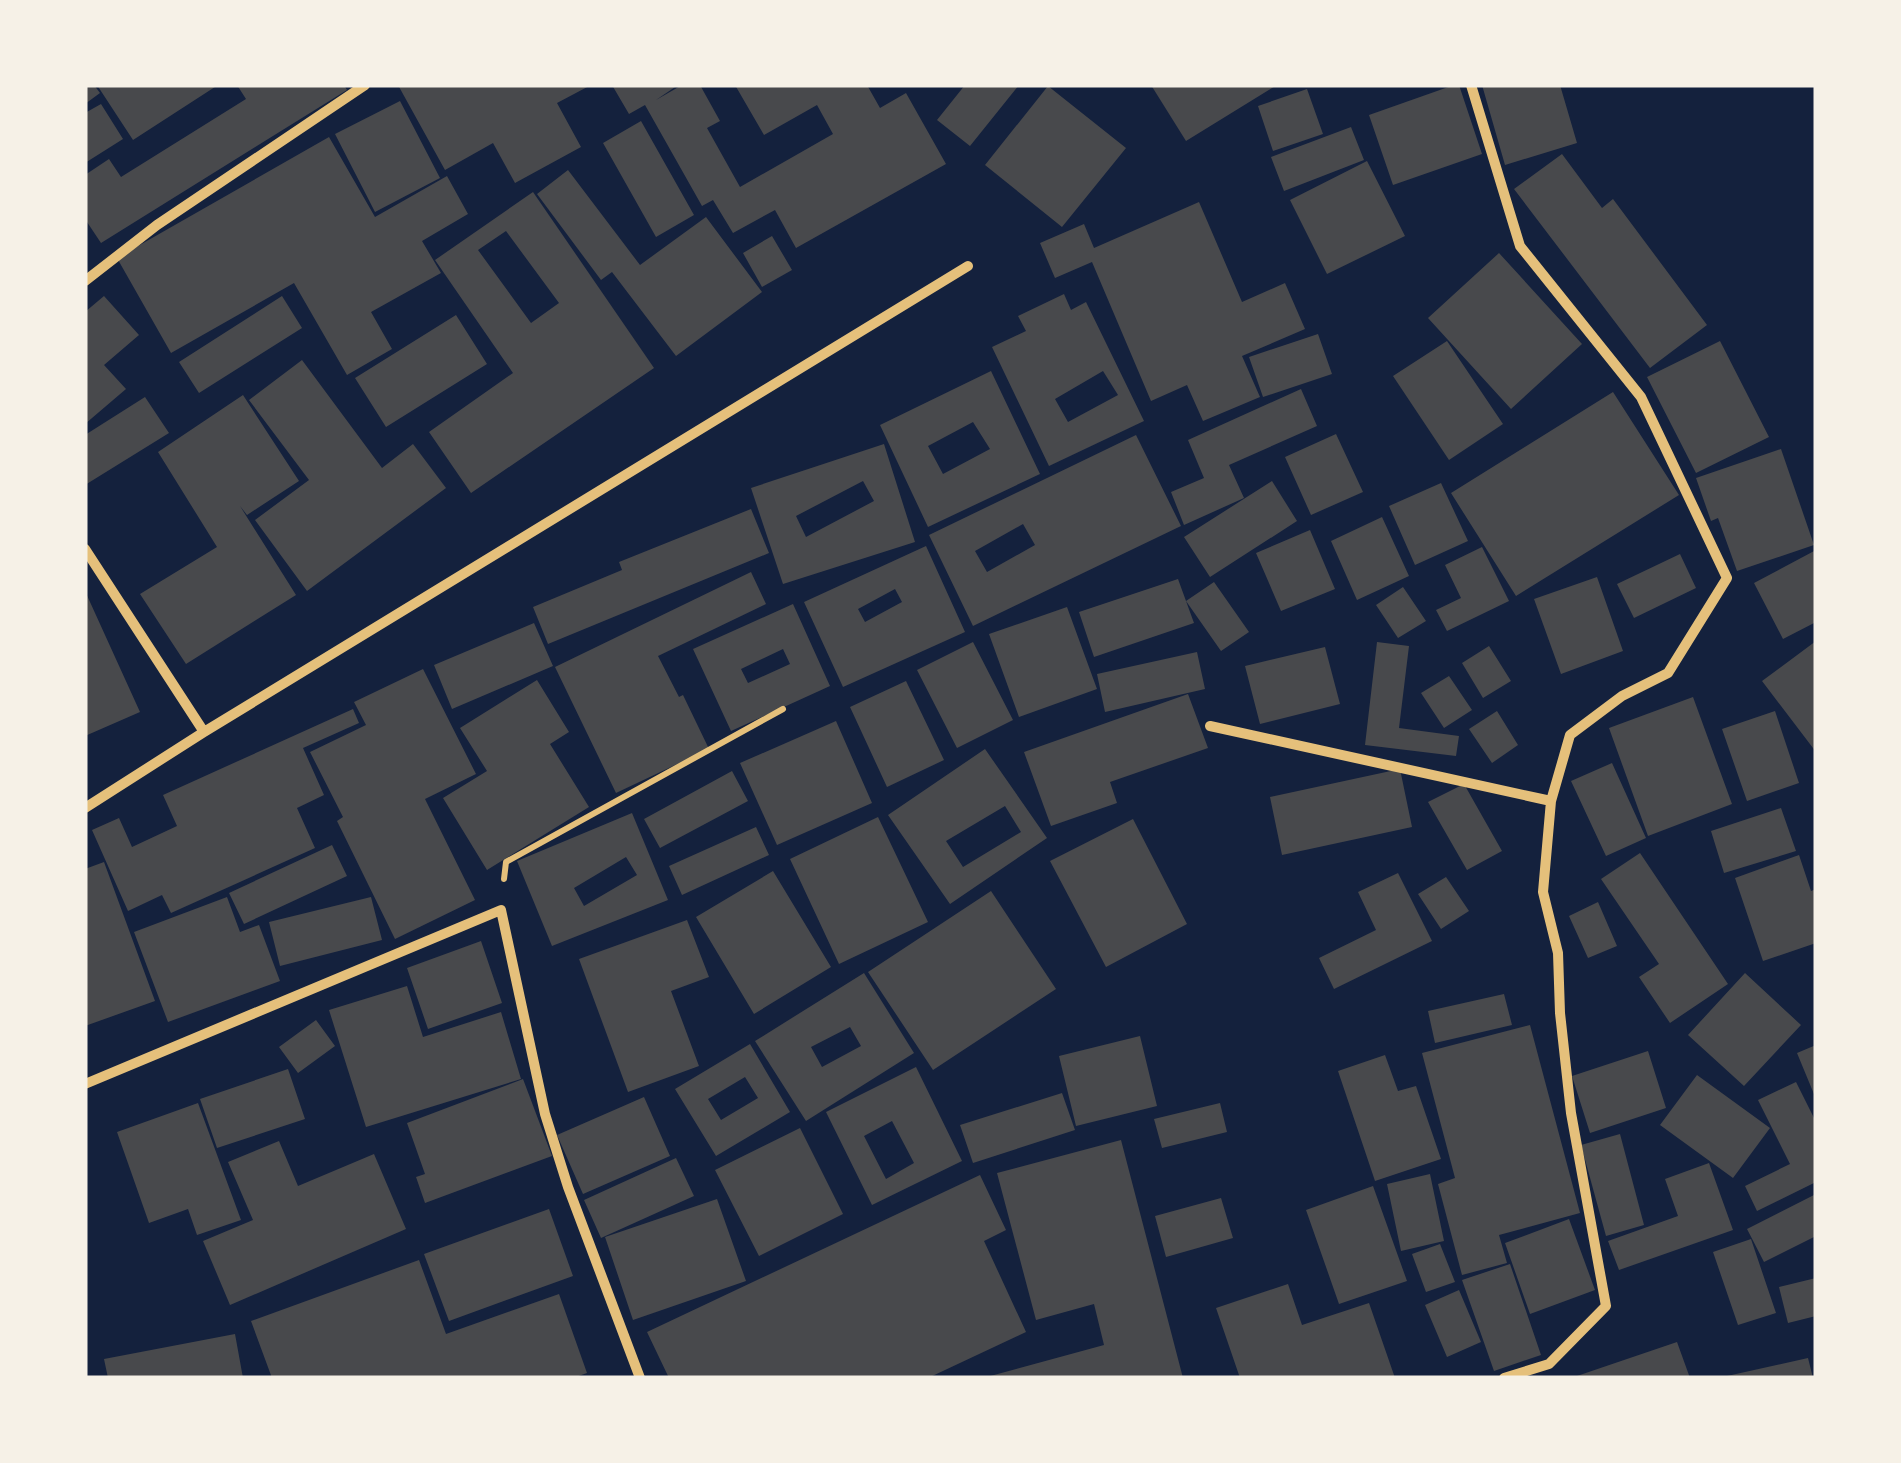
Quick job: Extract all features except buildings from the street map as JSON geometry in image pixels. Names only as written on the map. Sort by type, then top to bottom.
[{"type":"street","points":[[85,281],[157,225],[365,85]]},
{"type":"street","points":[[1471,85],[1520,246],[1641,397],[1727,578],[1668,673],[1622,696],[1570,734],[1551,801],[1543,892],[1558,953],[1571,1113],[1606,1306],[1549,1364],[1504,1378]]},
{"type":"street","points":[[85,808],[968,266]]},
{"type":"street","points":[[85,549],[204,732]]},
{"type":"street","points":[[1210,726],[1551,801]]},
{"type":"street","points":[[85,1084],[501,910],[546,1114],[568,1186],[640,1378]]},
{"type":"path","points":[[501,910],[506,862],[783,709]]}]
